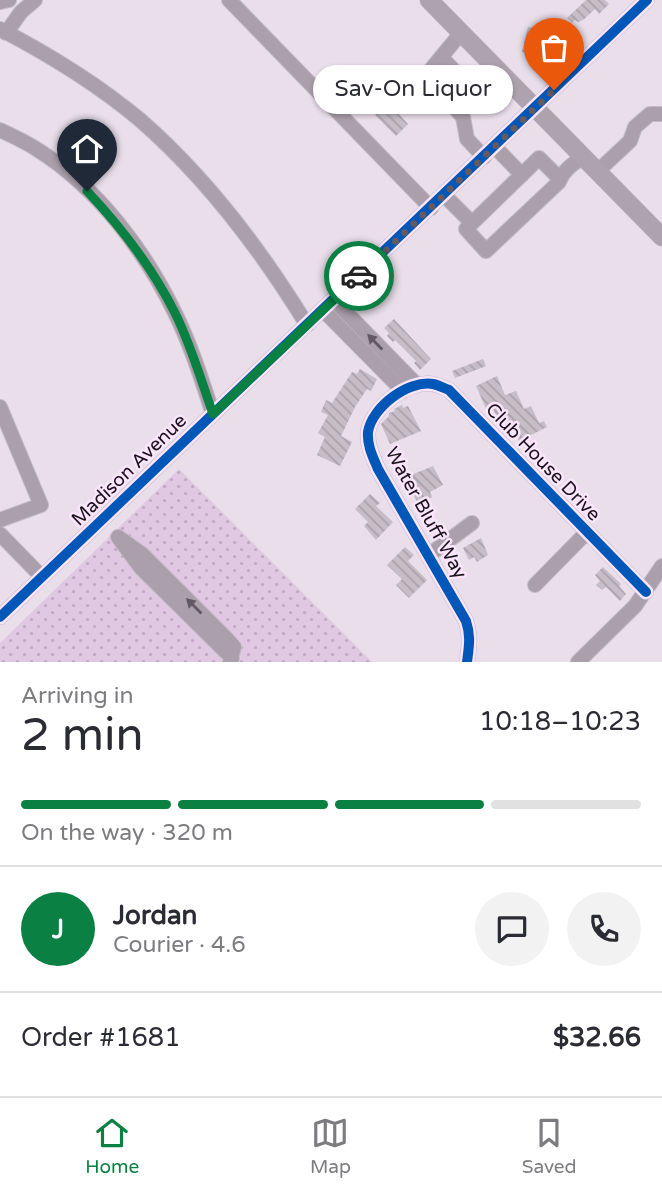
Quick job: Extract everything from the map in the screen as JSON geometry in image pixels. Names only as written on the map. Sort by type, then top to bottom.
[{"type":"main road","points":[[429,0],[662,237]]},
{"type":"street","points":[[0,2],[9,0]]},
{"type":"street","points":[[36,0],[3,31],[89,82],[139,119],[174,152],[223,205],[307,324]]},
{"type":"street","points":[[229,0],[431,208]]},
{"type":"street","name":"Madison Avenue","points":[[0,617],[647,0]]},
{"type":"street","points":[[461,33],[428,73],[428,79],[463,117],[467,139],[522,175]]},
{"type":"street","points":[[441,57],[474,91],[481,91],[499,72]]},
{"type":"street","points":[[598,172],[630,141],[635,127],[650,114],[662,114]]},
{"type":"street","points":[[0,130],[38,150],[62,167],[109,214],[139,252],[176,314],[213,414]]},
{"type":"street","points":[[560,179],[539,158],[466,229],[486,251],[560,179],[562,173],[583,156]]},
{"type":"street","points":[[444,195],[472,223]]},
{"type":"street","points":[[323,310],[402,391],[417,385],[334,300]]},
{"type":"street","name":"Club House Drive","points":[[417,385],[433,384],[449,390],[646,592]]},
{"type":"street","name":"Water Bluff Way","points":[[402,391],[382,408],[371,422],[368,445],[378,469],[466,621],[470,633],[467,662]]},
{"type":"street","points":[[0,407],[41,505],[0,520]]},
{"type":"street","points":[[103,520],[118,537],[142,554],[226,638],[234,647],[231,660]]},
{"type":"street","points":[[429,555],[472,523]]},
{"type":"street","points":[[535,585],[587,532]]},
{"type":"street","points":[[0,534],[42,577]]},
{"type":"street","points":[[578,662],[635,606],[662,566]]},
{"type":"shaded area","points":[[179,469],[372,662],[0,662],[0,643]]},
{"type":"building","points":[[586,0],[605,0],[609,4],[599,14],[595,9],[583,20],[575,20],[572,23],[567,18]]},
{"type":"building","points":[[528,27],[551,33],[545,56],[542,58],[522,52]]},
{"type":"building","points":[[361,72],[373,84],[360,98],[348,85]]},
{"type":"building","points":[[384,106],[393,114],[396,111],[408,124],[396,136],[375,115]]},
{"type":"building","points":[[394,319],[431,359],[420,370],[414,363],[416,361],[395,340],[393,342],[387,336],[389,333],[384,328]]},
{"type":"building","points":[[483,359],[486,366],[455,378],[452,371]]},
{"type":"building","points":[[360,369],[377,379],[371,391],[367,389],[355,407],[341,436],[352,442],[340,466],[317,455],[325,437],[318,433],[328,415],[321,412],[326,400],[332,403],[352,372],[357,374]]},
{"type":"building","points":[[497,376],[505,395],[516,391],[524,409],[531,406],[539,423],[544,421],[547,427],[519,441],[511,423],[502,427],[493,409],[487,411],[476,386]]},
{"type":"building","points":[[402,405],[403,408],[408,406],[421,431],[390,444],[381,424],[389,413]]},
{"type":"building","points":[[433,466],[443,485],[430,492],[432,497],[419,505],[404,478]]},
{"type":"building","points":[[370,494],[380,503],[376,506],[393,522],[376,540],[364,526],[368,522],[355,509]]},
{"type":"building","points":[[481,538],[488,555],[477,562],[474,557],[469,560],[463,548]]},
{"type":"building","points":[[405,547],[414,555],[408,561],[427,580],[409,598],[396,585],[402,579],[387,565]]},
{"type":"building","points":[[603,567],[621,584],[619,586],[626,594],[620,601],[606,587],[602,590],[596,585],[600,581],[595,575]]},
{"type":"cycle path","points":[[0,617],[647,0]]},
{"type":"cycle path","points":[[467,662],[469,636],[466,621],[378,469],[368,442],[368,432],[376,413],[393,397],[413,386],[433,384],[449,390],[646,592]]},
{"type":"way so far","points":[[359,276],[554,90]]},
{"type":"place","name":"Sav-On Liquor","points":[[554,90]]},
{"type":"route","points":[[87,191],[116,222],[155,276],[191,349],[213,414],[359,276]]}]
